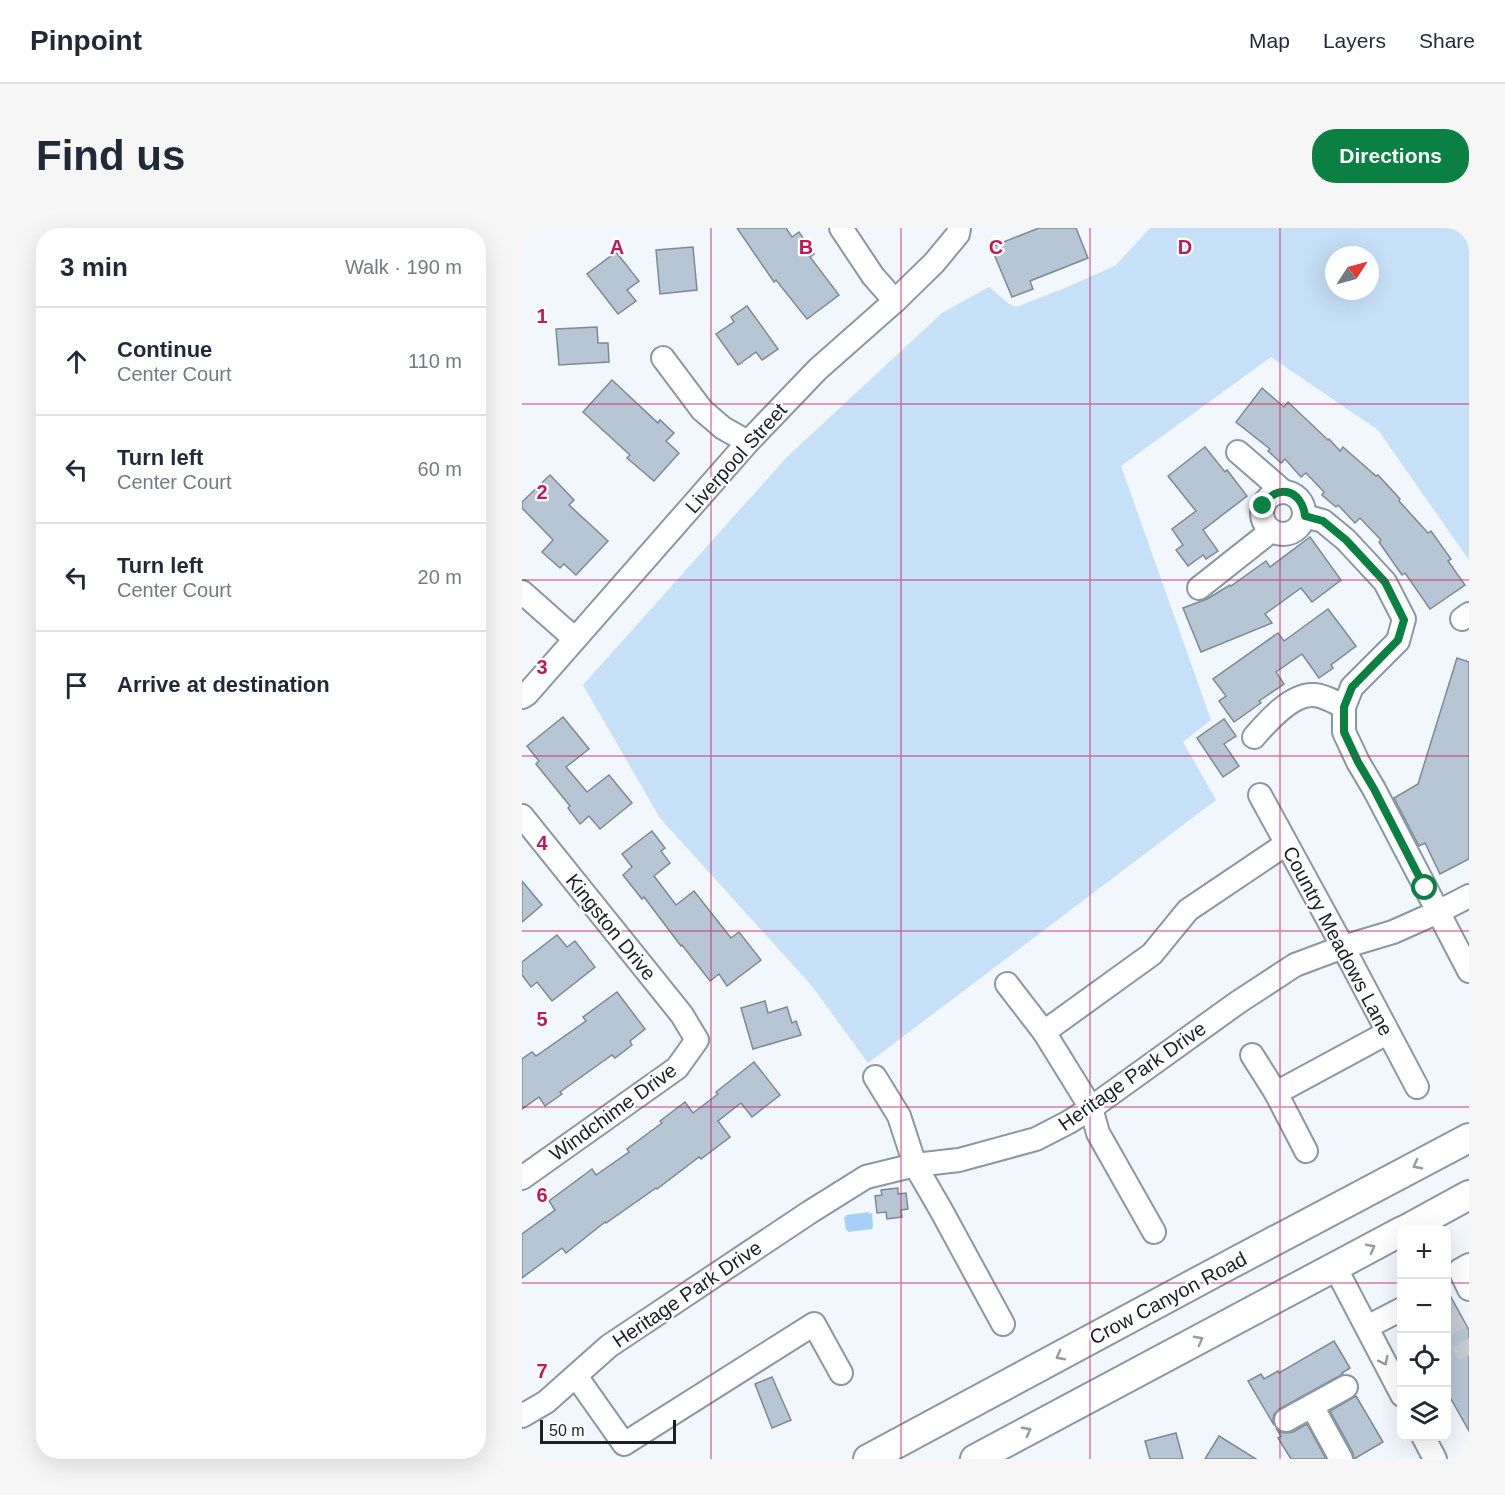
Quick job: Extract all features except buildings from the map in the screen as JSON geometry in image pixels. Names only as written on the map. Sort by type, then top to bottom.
[{"type":"main road","name":"Crow Canyon Road","points":[[868,1459],[1469,1138]]},
{"type":"main road","points":[[1412,1225],[1469,1195]]},
{"type":"main road","points":[[975,1459],[1397,1233]]},
{"type":"street","points":[[841,228],[873,276],[895,301]]},
{"type":"street","name":"Liverpool Street","points":[[522,697],[748,442],[818,369],[934,263],[958,234],[959,228]]},
{"type":"street","points":[[663,358],[702,410],[723,428],[748,442]]},
{"type":"street","points":[[1238,452],[1283,491]]},
{"type":"street","points":[[1283,491],[1292,493],[1304,506],[1305,516],[1302,524],[1296,531],[1288,534],[1270,531],[1264,524],[1262,515],[1267,498],[1283,491]]},
{"type":"street","points":[[1305,516],[1323,521],[1346,540],[1385,582],[1404,620],[1398,640],[1352,687],[1344,707],[1344,732],[1468,965]]},
{"type":"street","points":[[1198,588],[1270,531]]},
{"type":"street","points":[[522,592],[575,639]]},
{"type":"street","points":[[1254,737],[1273,715],[1297,699],[1312,694],[1344,707]]},
{"type":"street","name":"Country Meadows Lane","points":[[1260,795],[1417,1087]]},
{"type":"street","name":"Kingston Drive","points":[[522,816],[682,1015],[698,1040]]},
{"type":"street","points":[[1044,1032],[1152,954],[1188,910],[1287,844]]},
{"type":"street","name":"Heritage Park Drive","points":[[522,1416],[546,1401],[609,1346],[866,1177],[915,1165],[959,1160],[1036,1139],[1091,1108],[1237,1003],[1295,966],[1343,946],[1393,932],[1469,897]]},
{"type":"street","points":[[1007,984],[1044,1032],[1091,1108],[1098,1133],[1154,1232]]},
{"type":"street","points":[[1276,1093],[1387,1033]]},
{"type":"street","name":"Windchime Drive","points":[[522,1178],[677,1068],[698,1040]]},
{"type":"street","points":[[1252,1055],[1276,1093],[1306,1151]]},
{"type":"street","points":[[875,1077],[899,1116],[915,1165],[1003,1324]]},
{"type":"street","points":[[1469,1265],[1460,1270],[1469,1289]]},
{"type":"street","points":[[1335,1267],[1397,1387]]},
{"type":"street","points":[[1367,1328],[1397,1311]]},
{"type":"street","points":[[576,1376],[624,1444],[814,1324],[841,1373]]},
{"type":"street","points":[[1286,1420],[1346,1387]]},
{"type":"street","points":[[1312,1406],[1341,1459]]},
{"type":"street","points":[[1425,1441],[1435,1459]]},
{"type":"shaded area","points":[[1150,228],[1469,228],[1469,560],[1378,430],[1271,357],[1121,466],[1211,720],[1183,742],[1216,800],[868,1063],[812,986],[660,818],[583,685],[787,457],[942,313],[989,287],[1016,307],[1115,266]]},
{"type":"water","points":[[869,1212],[869,1214],[872,1213],[872,1229],[848,1232],[846,1230],[844,1217],[846,1215]]},
{"type":"tunnel","points":[[1451,1322],[1469,1355]]},
{"type":"route","points":[[1263,506],[1267,498],[1274,493],[1283,491],[1292,493],[1304,506],[1305,516],[1323,521],[1346,540],[1385,582],[1404,620],[1398,640],[1352,687],[1344,707],[1344,732],[1425,888]]}]
